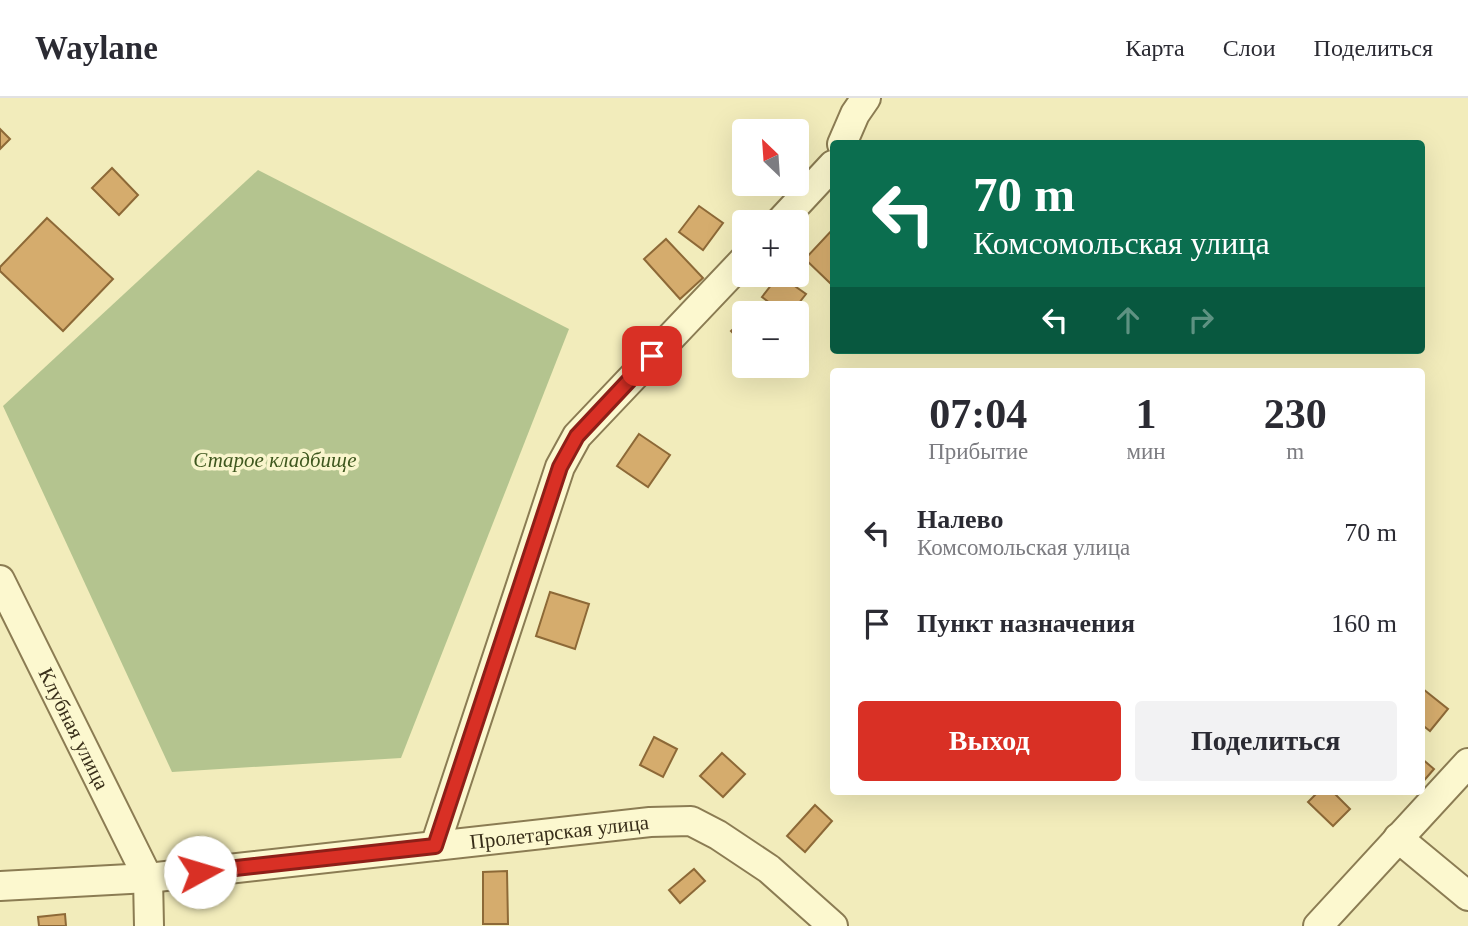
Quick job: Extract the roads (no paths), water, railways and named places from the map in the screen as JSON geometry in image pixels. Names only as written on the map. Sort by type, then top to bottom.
[{"type":"street","points":[[844,140],[855,114],[866,98]]},
{"type":"street","points":[[791,210],[830,168]]},
{"type":"street","points":[[435,846],[560,467],[577,436],[732,273]]},
{"type":"street","name":"Клубная улица","points":[[0,580],[148,878]]},
{"type":"street","points":[[1318,926],[1468,763]]},
{"type":"street","name":"Пролетарская улица","points":[[0,886],[148,878],[650,822],[691,821],[718,835],[769,869],[833,926]]},
{"type":"street","points":[[1398,838],[1468,897]]},
{"type":"street","points":[[148,878],[149,926]]},
{"type":"park label","name":"Старое кладбище","points":[[275,460]]}]
